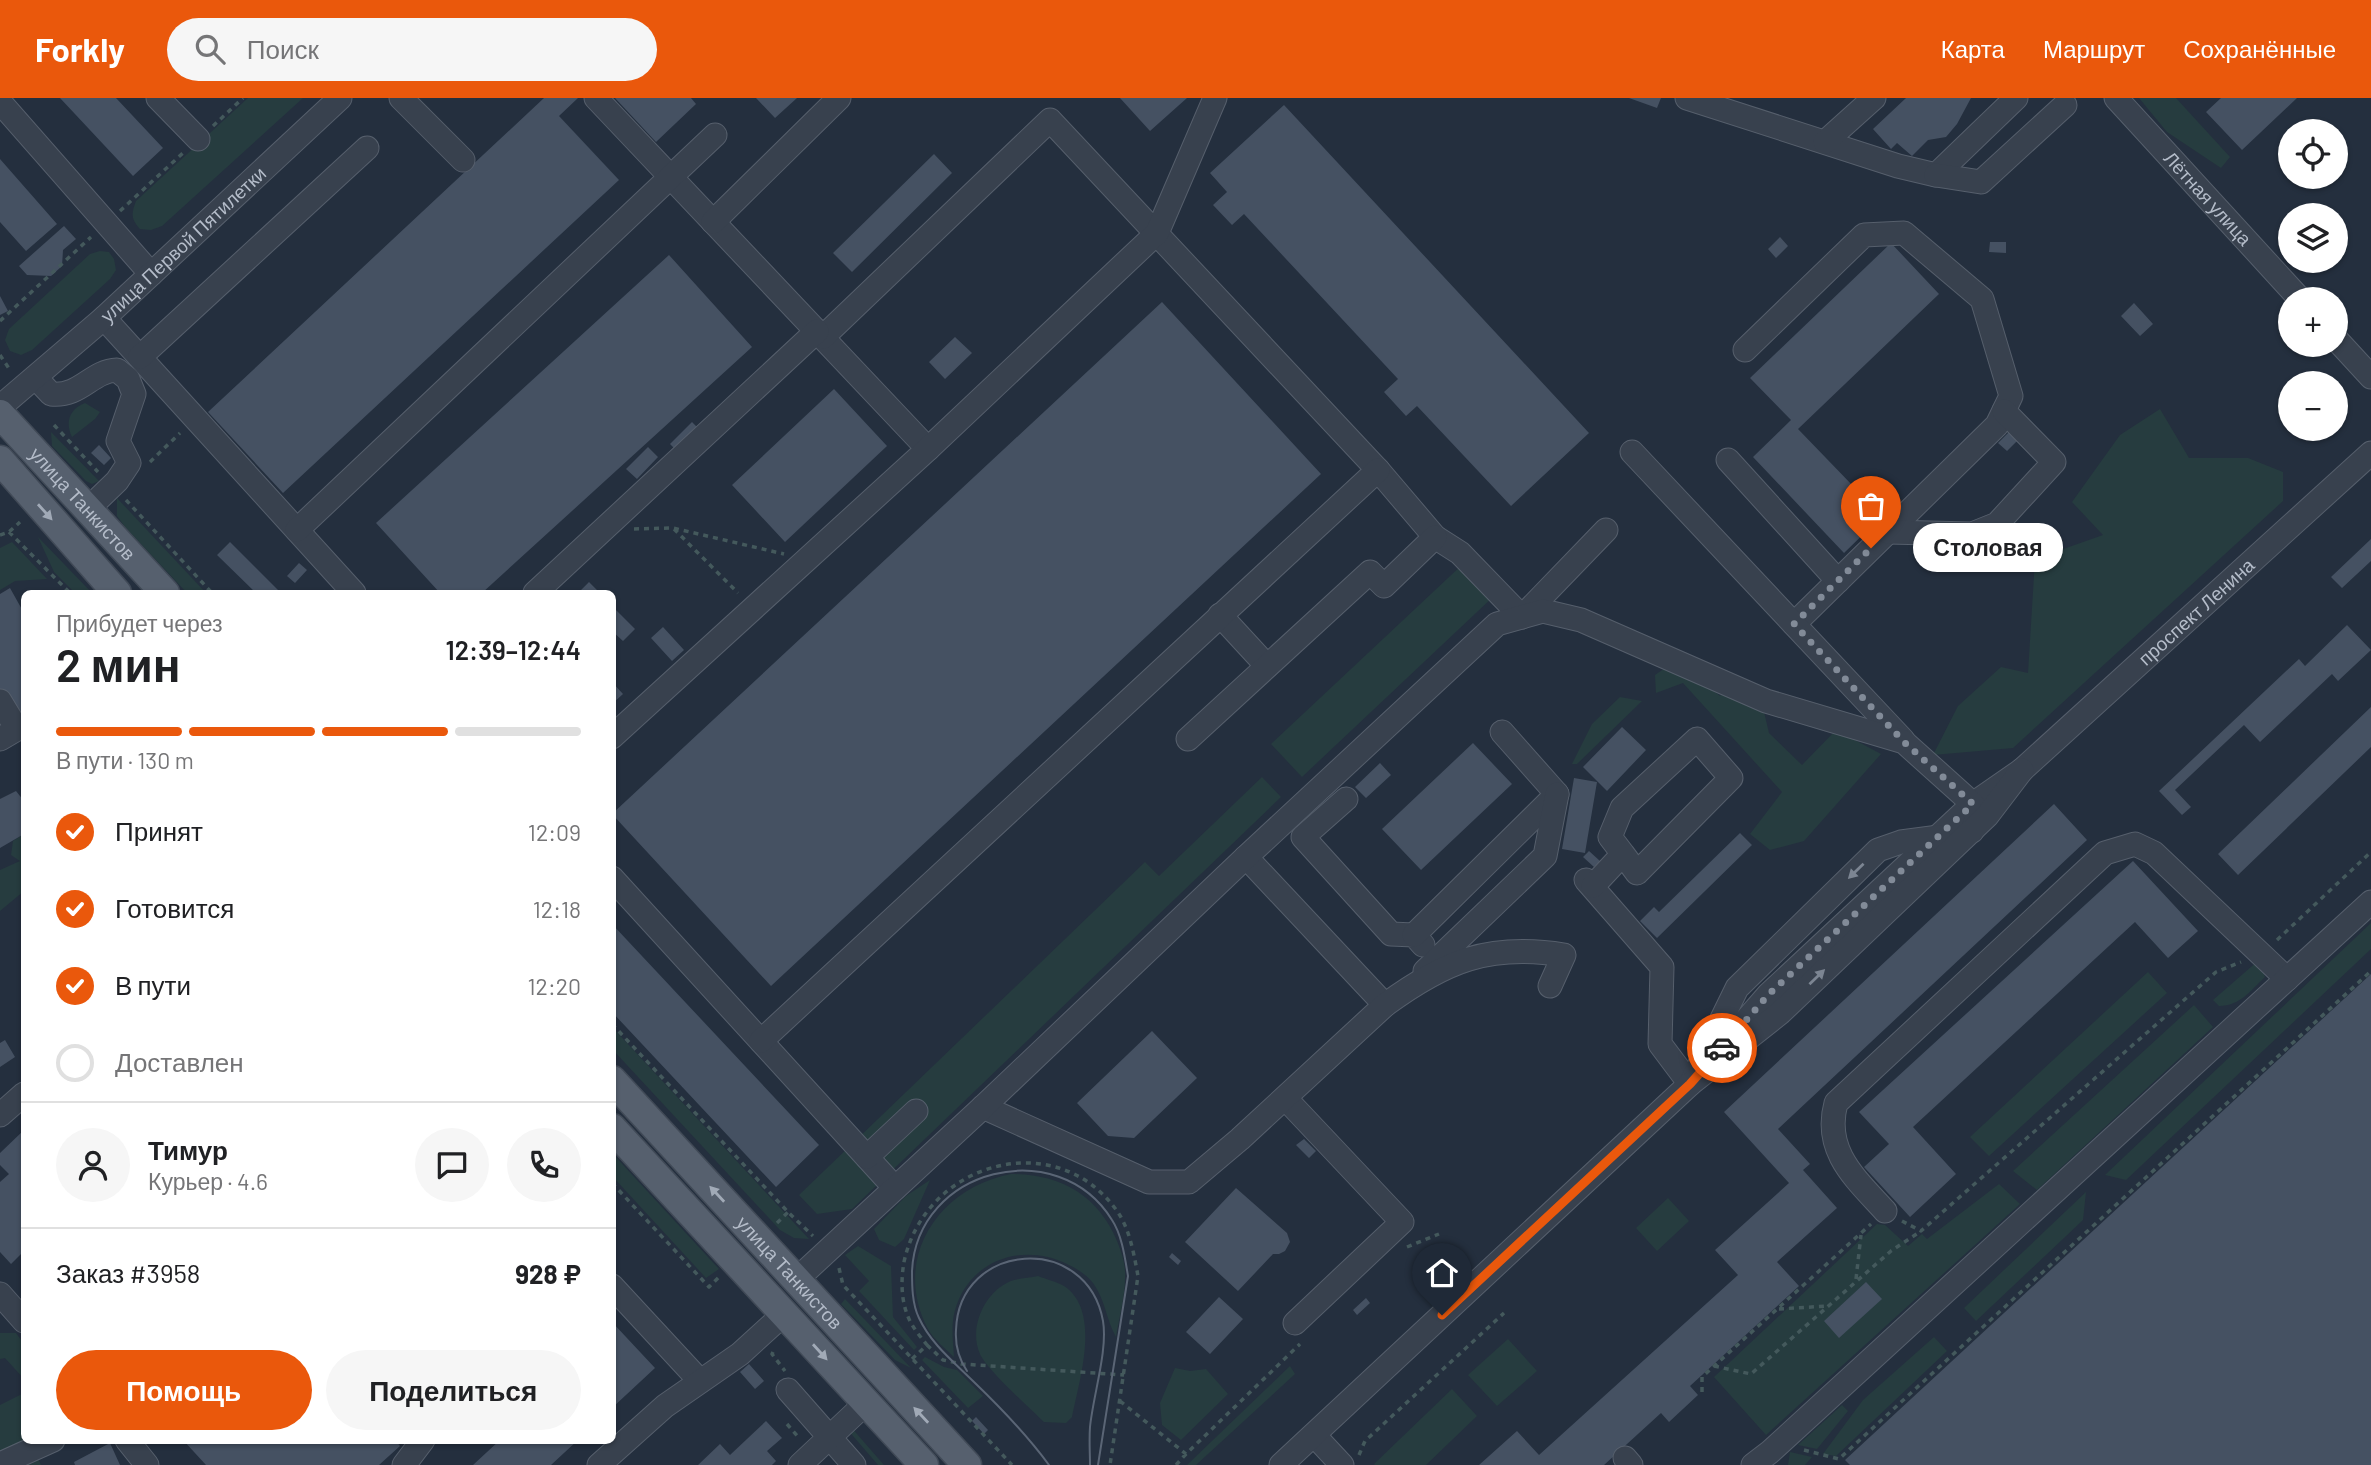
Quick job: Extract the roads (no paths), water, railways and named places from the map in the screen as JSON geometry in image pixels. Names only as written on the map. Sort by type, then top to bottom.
[{"type":"main road","name":"улица Танкистов","points":[[0,414],[162,590]]},
{"type":"main road","points":[[0,459],[21,437]]},
{"type":"main road","name":"улица Танкистов","points":[[0,459],[114,590]]},
{"type":"main road","name":"улица Танкистов","points":[[616,1084],[967,1465]]},
{"type":"main road","name":"улица Танкистов","points":[[616,1132],[924,1465]]},
{"type":"main road","points":[[779,1307],[796,1280]]},
{"type":"street","points":[[158,98],[198,139]]},
{"type":"street","name":"улица Первой Пятилетки","points":[[0,407],[23,379],[104,318],[340,98]]},
{"type":"street","points":[[401,98],[463,160]]},
{"type":"street","points":[[596,98],[928,449]]},
{"type":"street","points":[[713,222],[839,98]]},
{"type":"street","points":[[616,733],[928,449],[1157,233],[1215,98]]},
{"type":"street","points":[[1687,98],[1724,104],[1898,166],[1981,182],[2065,105]]},
{"type":"street","points":[[1825,142],[1874,98]]},
{"type":"street","points":[[1936,175],[2015,98]]},
{"type":"street","name":"Лётная улица","points":[[2116,98],[2289,287]]},
{"type":"street","points":[[0,103],[151,274]]},
{"type":"street","points":[[539,590],[820,335],[1050,120],[1378,470],[1435,537],[1460,553],[1522,617]]},
{"type":"street","points":[[297,530],[715,135]]},
{"type":"street","points":[[140,357],[367,148]]},
{"type":"street","points":[[1745,350],[1864,235],[1903,233],[1982,299],[2011,396],[1997,425],[1794,624]]},
{"type":"street","points":[[104,318],[351,590]]},
{"type":"street","points":[[2348,352],[2371,377]]},
{"type":"street","points":[[21,437],[23,379],[51,394],[64,396],[84,386],[104,371],[117,370],[128,379],[134,394],[118,441],[129,463],[112,486],[88,509]]},
{"type":"street","points":[[1888,532],[1972,534],[1997,524],[2054,463],[2004,411]]},
{"type":"street","points":[[1632,452],[1904,742],[1973,804],[1976,819],[1972,831]]},
{"type":"street","name":"проспект Ленина","points":[[1774,1004],[1926,842],[1973,804],[2022,770],[2371,453]]},
{"type":"street","points":[[1728,460],[1838,581]]},
{"type":"street","points":[[761,1041],[1378,470]]},
{"type":"street","points":[[1522,617],[1606,530]]},
{"type":"street","points":[[1188,739],[1370,572],[1384,586],[1435,537]]},
{"type":"street","points":[[796,1280],[983,1107],[1246,856],[1497,624],[1543,611],[1581,620],[1766,701],[1904,742]]},
{"type":"street","points":[[1220,615],[1267,666]]},
{"type":"street","points":[[0,701],[17,729],[0,739]]},
{"type":"street","points":[[1502,732],[1557,794]]},
{"type":"street","points":[[1697,738],[1731,778],[1637,873],[1623,854],[1610,837],[1622,808],[1697,738]]},
{"type":"street","name":"проспект Ленина","points":[[1281,1465],[1774,1004],[1924,876],[1972,831],[2022,770]]},
{"type":"street","points":[[983,1107],[1149,1182],[1189,1182],[1405,990],[1545,856],[1557,794]]},
{"type":"street","points":[[1414,935],[1557,794]]},
{"type":"street","points":[[1346,799],[1303,837],[1391,934],[1414,935],[1436,960]]},
{"type":"street","points":[[1623,854],[1590,883],[1662,967],[1660,1044],[1690,1084],[1737,988],[1878,850],[1900,842],[1926,842],[1929,865],[1924,876]]},
{"type":"street","points":[[1885,1211],[1856,1178],[1836,1149],[1831,1122],[1836,1103],[2105,853],[2136,844],[2154,853],[2287,979]]},
{"type":"street","points":[[1246,856],[1385,1005]]},
{"type":"street","points":[[616,882],[895,1188]]},
{"type":"street","points":[[1767,1456],[1931,1319],[2371,902]]},
{"type":"street","points":[[1405,990],[1445,968],[1474,957],[1502,951],[1537,951],[1564,955],[1550,986]]},
{"type":"street","points":[[0,1115],[21,1097]]},
{"type":"street","points":[[1285,1098],[1402,1222],[1301,1330]]},
{"type":"street","points":[[867,1157],[916,1111]]},
{"type":"street","points":[[616,1290],[700,1381]]},
{"type":"street","points":[[0,1294],[21,1318]]},
{"type":"street","points":[[599,1465],[664,1406],[740,1354],[779,1307]]},
{"type":"street","points":[[788,1390],[854,1465]]},
{"type":"street","points":[[800,1465],[866,1403]]},
{"type":"street","points":[[1314,1435],[1342,1465]]},
{"type":"street","points":[[0,1464],[44,1444]]},
{"type":"street","points":[[130,1444],[147,1465]]},
{"type":"street","points":[[404,1465],[420,1444]]},
{"type":"tram line","points":[[1049,1465],[1013,1422],[936,1344],[919,1318],[914,1301],[912,1271],[920,1236],[938,1207],[963,1187],[994,1174],[1026,1171],[1059,1177],[1088,1193],[1112,1220],[1118,1233],[1128,1276],[1098,1465]]},
{"type":"tram line","points":[[967,1371],[958,1352],[956,1330],[963,1300],[978,1279],[1000,1265],[1025,1259],[1050,1261],[1074,1272],[1092,1292],[1103,1321],[1104,1333],[1090,1427],[1090,1465]]},
{"type":"place","name":"Столовая","points":[[1871,548]]}]
